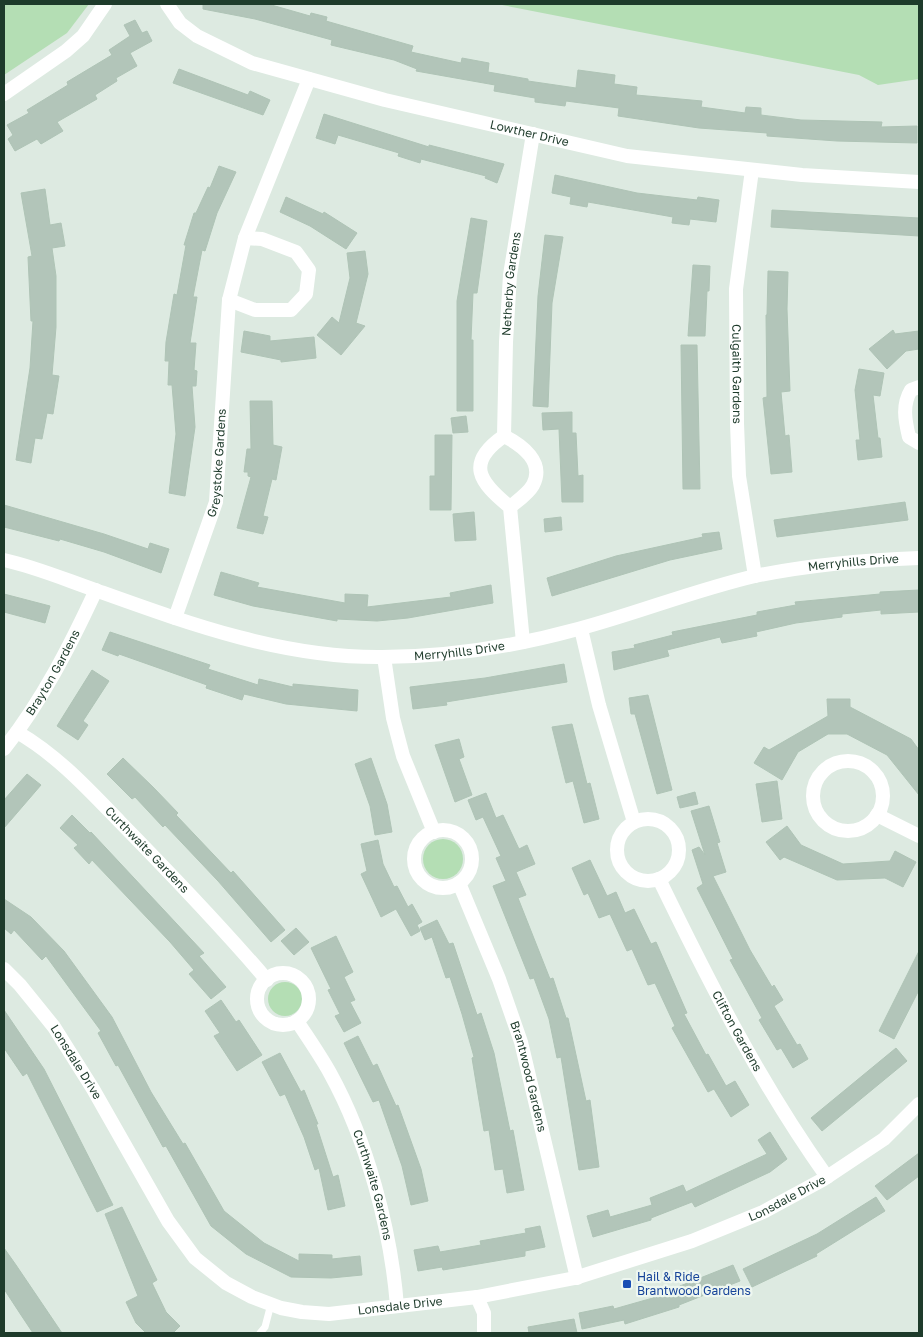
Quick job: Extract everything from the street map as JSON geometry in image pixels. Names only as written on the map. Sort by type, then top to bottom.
[{"type":"street","points":[[4,94],[66,51],[83,36],[105,4]]},
{"type":"street","name":"Lowther Drive","points":[[167,4],[180,23],[197,36],[252,63],[385,100],[627,156],[752,170],[919,182]]},
{"type":"street","name":"Greystoke Gardens","points":[[174,618],[216,502],[229,300],[245,238],[309,79]]},
{"type":"street","name":"Netherby Gardens","points":[[504,436],[506,342],[510,275],[533,134]]},
{"type":"street","name":"Culgaith Gardens","points":[[752,170],[736,289],[736,346],[739,476],[755,576]]},
{"type":"street","points":[[229,300],[255,310],[291,310],[306,294],[309,270],[296,252],[262,239],[245,238]]},
{"type":"street","points":[[919,386],[911,390],[906,398],[904,419],[909,437],[919,443]]},
{"type":"street","points":[[510,507],[533,485],[536,469],[531,455],[519,443],[504,436],[487,450],[480,467],[481,476],[486,486],[510,507],[523,642]]},
{"type":"street","name":"Merryhills Drive","points":[[4,560],[35,567],[174,618],[252,643],[314,652],[384,657],[523,642],[581,629],[700,590],[755,576],[813,566],[870,560],[919,558]]},
{"type":"street","name":"Brayton Gardens","points":[[4,749],[18,732],[66,653],[96,590]]},
{"type":"street","points":[[581,629],[600,705],[634,822]]},
{"type":"street","points":[[384,657],[393,718],[403,756],[434,832]]},
{"type":"street","name":"Curthwaite Gardens","points":[[18,732],[56,759],[99,800],[213,917],[267,980]]},
{"type":"street","points":[[844,761],[855,762],[865,766],[874,773],[881,788],[882,804],[877,814],[869,823],[859,829],[847,831],[835,828],[825,822],[817,813],[813,802],[813,790],[817,779],[824,770],[844,761]]},
{"type":"street","points":[[877,814],[919,836]]},
{"type":"street","points":[[644,819],[659,821],[672,829],[677,838],[680,848],[677,862],[668,874],[659,879],[649,881],[638,880],[629,875],[620,862],[617,847],[620,837],[626,828],[634,822],[644,819]]},
{"type":"street","points":[[443,830],[461,836],[471,851],[470,869],[459,883],[450,887],[440,888],[423,880],[417,872],[415,853],[425,836],[443,830]]},
{"type":"street","name":"Clifton Gardens","points":[[659,879],[712,989],[753,1064],[827,1177]]},
{"type":"street","name":"Brantwood Gardens","points":[[459,883],[499,979],[521,1042],[577,1278]]},
{"type":"street","name":"Lonsdale Drive","points":[[4,969],[20,984],[54,1027],[93,1090],[168,1221],[195,1258],[226,1283],[271,1304],[302,1312],[329,1314],[397,1306],[477,1296],[577,1278],[692,1241],[762,1212],[827,1177],[884,1139],[919,1104]]},
{"type":"street","points":[[281,974],[288,974],[296,977],[306,988],[309,995],[307,1010],[297,1021],[282,1025],[268,1020],[262,1014],[258,1000],[262,986],[267,980],[281,974]]},
{"type":"street","name":"Curthwaite Gardens","points":[[297,1021],[330,1072],[361,1143],[383,1224],[397,1306]]},
{"type":"street","points":[[477,1296],[484,1313],[484,1333]]},
{"type":"lane","points":[[260,1333],[265,1327],[271,1304]]},
{"type":"green space","points":[[4,4],[89,4],[67,33],[4,75]]},
{"type":"green space","points":[[497,4],[919,4],[919,79],[878,85],[859,75]]},
{"type":"green space","points":[[443,839],[457,845],[463,859],[457,873],[443,879],[429,873],[423,859],[429,845]]},
{"type":"green space","points":[[285,982],[297,987],[302,999],[297,1011],[285,1016],[273,1011],[268,999],[273,987]]},
{"type":"building","points":[[203,4],[268,4],[310,16],[311,13],[327,17],[326,21],[413,46],[411,52],[461,63],[462,58],[489,63],[488,72],[528,79],[528,81],[576,88],[578,70],[615,75],[614,84],[637,87],[636,95],[702,101],[701,107],[745,113],[746,107],[761,108],[761,115],[801,120],[882,122],[881,127],[917,126],[917,143],[837,141],[767,136],[767,133],[699,128],[618,116],[619,108],[566,101],[565,106],[535,102],[535,98],[494,91],[495,85],[416,71],[417,69],[394,60],[331,45],[332,40],[255,19],[203,9]]},
{"type":"building","points":[[135,20],[142,33],[147,31],[152,41],[130,53],[137,66],[116,78],[117,81],[95,95],[97,99],[57,122],[63,131],[41,144],[37,139],[15,151],[8,139],[13,135],[7,125],[29,113],[27,110],[68,85],[67,82],[112,55],[109,50],[130,36],[124,25]]},
{"type":"building","points":[[179,69],[248,95],[250,91],[270,100],[263,115],[173,83]]},
{"type":"building","points":[[324,114],[429,147],[429,145],[504,164],[497,183],[485,178],[486,176],[421,159],[420,163],[398,156],[399,153],[338,135],[335,144],[316,138]]},
{"type":"building","points":[[219,166],[236,172],[217,213],[205,251],[202,250],[193,297],[197,297],[190,343],[196,343],[194,370],[197,371],[196,386],[192,386],[195,427],[185,496],[169,493],[176,434],[172,385],[168,385],[169,361],[165,361],[166,342],[174,294],[177,295],[186,245],[184,245],[194,213],[196,213],[208,187],[210,188]]},
{"type":"building","points":[[555,175],[637,193],[697,200],[698,197],[719,200],[716,222],[690,219],[689,225],[672,223],[673,217],[588,202],[587,207],[570,204],[571,197],[552,193]]},
{"type":"building","points":[[45,189],[50,225],[61,223],[65,246],[52,248],[56,276],[56,327],[52,375],[59,376],[53,414],[47,413],[42,439],[35,438],[31,463],[16,460],[30,368],[33,321],[31,321],[28,257],[32,256],[21,193]]},
{"type":"building","points":[[286,197],[323,214],[324,212],[357,233],[346,249],[310,226],[280,212]]},
{"type":"building","points":[[772,210],[919,218],[919,236],[771,227]]},
{"type":"building","points":[[471,218],[487,221],[477,293],[473,293],[471,340],[473,340],[473,411],[457,411],[457,301]]},
{"type":"building","points":[[545,235],[563,237],[552,303],[548,407],[533,406],[538,296]]},
{"type":"building","points":[[365,251],[368,274],[356,323],[365,326],[341,355],[317,335],[332,317],[339,323],[350,278],[347,253]]},
{"type":"building","points":[[693,265],[710,266],[705,336],[688,336]]},
{"type":"building","points":[[768,271],[788,272],[787,309],[790,391],[781,392],[785,436],[789,435],[792,472],[771,474],[763,398],[767,397],[766,315]]},
{"type":"building","points":[[893,330],[895,334],[919,331],[919,349],[906,351],[887,369],[869,349]]},
{"type":"building","points":[[244,331],[270,336],[270,341],[314,337],[316,358],[281,362],[281,360],[241,352]]},
{"type":"building","points":[[681,345],[697,345],[700,489],[683,489]]},
{"type":"building","points":[[859,369],[884,373],[880,396],[873,395],[882,457],[858,460],[856,440],[860,440],[855,390]]},
{"type":"building","points":[[250,401],[272,401],[273,445],[282,447],[276,480],[272,479],[263,516],[268,517],[263,534],[237,528],[251,477],[248,476],[248,472],[244,472],[247,449],[251,449]]},
{"type":"building","points":[[572,412],[572,433],[576,433],[578,476],[583,475],[583,502],[562,502],[559,429],[543,430],[542,413]]},
{"type":"building","points":[[466,416],[468,432],[453,433],[451,418]]},
{"type":"building","points":[[435,435],[452,435],[451,510],[430,510],[430,476],[435,476]]},
{"type":"building","points":[[905,502],[908,520],[777,537],[774,520]]},
{"type":"building","points":[[4,505],[148,549],[150,543],[169,549],[161,573],[104,552],[60,539],[59,541],[4,527]]},
{"type":"building","points":[[474,512],[476,540],[455,541],[453,514]]},
{"type":"building","points":[[561,517],[562,530],[545,532],[544,519]]},
{"type":"building","points":[[719,532],[722,549],[670,560],[552,596],[547,578],[616,556],[703,537],[702,534]]},
{"type":"building","points":[[221,572],[259,583],[257,587],[345,603],[345,594],[368,595],[367,607],[451,597],[450,593],[491,585],[493,603],[408,618],[377,621],[337,619],[337,621],[253,606],[214,595]]},
{"type":"building","points":[[919,590],[919,612],[881,614],[881,610],[842,614],[842,617],[796,623],[756,632],[757,636],[722,643],[720,637],[667,650],[669,656],[614,670],[612,652],[635,648],[634,645],[673,635],[672,632],[757,615],[757,612],[796,605],[795,602],[880,594],[880,592]]},
{"type":"building","points":[[4,594],[50,606],[45,623],[4,612]]},
{"type":"building","points":[[110,632],[210,665],[208,669],[258,685],[259,679],[293,687],[293,684],[358,690],[357,711],[286,704],[244,694],[242,700],[206,688],[207,685],[119,654],[118,656],[102,650]]},
{"type":"building","points":[[564,664],[567,682],[446,702],[447,705],[413,709],[410,687],[485,678]]},
{"type":"building","points":[[92,670],[109,681],[83,721],[88,725],[78,740],[57,726]]},
{"type":"building","points":[[648,695],[672,790],[657,794],[635,714],[631,714],[629,698]]},
{"type":"building","points":[[827,699],[850,699],[850,707],[911,739],[919,750],[919,795],[887,755],[847,734],[828,734],[798,752],[782,780],[754,763],[764,747],[769,750],[828,716]]},
{"type":"building","points":[[572,724],[587,784],[590,783],[599,819],[584,823],[573,781],[566,783],[552,727]]},
{"type":"building","points":[[459,739],[464,757],[459,759],[472,795],[455,802],[435,745]]},
{"type":"building","points":[[123,758],[178,813],[176,815],[231,873],[233,871],[285,930],[271,942],[218,881],[165,825],[163,827],[135,797],[132,799],[107,774]]},
{"type":"building","points":[[371,758],[387,804],[392,832],[375,835],[370,806],[355,764]]},
{"type":"building","points":[[27,774],[41,785],[4,828],[4,800]]},
{"type":"building","points":[[777,781],[782,819],[762,822],[756,784]]},
{"type":"building","points":[[695,792],[698,804],[680,808],[677,797]]},
{"type":"building","points":[[486,793],[496,818],[503,815],[519,849],[527,845],[535,864],[516,872],[526,895],[518,898],[550,979],[553,978],[566,1018],[568,1018],[586,1101],[590,1100],[599,1167],[579,1170],[561,1057],[557,1058],[549,1019],[534,978],[530,979],[493,886],[506,881],[496,858],[501,856],[483,817],[476,820],[468,800]]},
{"type":"building","points":[[709,806],[720,842],[717,843],[726,872],[713,876],[750,950],[772,987],[774,985],[783,1000],[774,1006],[797,1045],[800,1044],[808,1059],[793,1068],[781,1048],[777,1050],[759,1020],[762,1018],[730,960],[733,959],[697,888],[703,884],[692,850],[699,847],[705,855],[691,811]]},
{"type":"building","points":[[72,815],[91,832],[204,953],[199,956],[226,987],[211,999],[189,974],[194,970],[170,942],[92,860],[89,864],[74,848],[78,845],[60,828]]},
{"type":"building","points":[[787,826],[801,845],[843,864],[890,861],[895,851],[916,862],[903,887],[885,878],[837,880],[784,857],[780,860],[766,842]]},
{"type":"building","points":[[378,840],[383,864],[394,887],[397,886],[408,907],[412,904],[422,922],[417,925],[420,931],[411,936],[396,909],[381,917],[361,874],[367,871],[361,844]]},
{"type":"building","points":[[590,860],[607,896],[616,892],[625,913],[634,909],[651,944],[656,942],[687,1013],[684,1014],[706,1055],[708,1054],[726,1086],[735,1081],[749,1105],[731,1117],[714,1089],[708,1092],[672,1028],[675,1026],[655,983],[648,985],[632,949],[627,951],[610,914],[599,918],[588,893],[584,895],[572,868]]},
{"type":"building","points":[[4,899],[31,917],[64,951],[112,1017],[151,1092],[183,1144],[185,1143],[224,1211],[264,1243],[299,1261],[299,1254],[332,1255],[332,1259],[360,1256],[362,1275],[331,1278],[291,1277],[246,1254],[211,1226],[166,1146],[163,1147],[118,1065],[116,1066],[98,1033],[101,1031],[46,956],[42,960],[14,930],[11,934],[4,928]]},
{"type":"building","points":[[437,920],[449,944],[453,943],[477,1015],[481,1013],[494,1053],[510,1131],[513,1130],[524,1190],[507,1193],[503,1169],[495,1170],[489,1130],[484,1131],[472,1058],[474,1057],[462,1014],[450,977],[446,978],[432,937],[425,940],[420,928]]},
{"type":"building","points":[[296,928],[309,942],[294,955],[281,941]]},
{"type":"building","points":[[336,936],[353,972],[344,977],[355,1000],[350,1002],[361,1023],[344,1032],[335,1016],[340,1014],[328,990],[331,989],[311,948]]},
{"type":"building","points":[[919,951],[919,990],[894,1039],[879,1031]]},
{"type":"building","points":[[221,1000],[236,1022],[239,1020],[262,1055],[237,1071],[214,1036],[220,1033],[205,1011]]},
{"type":"building","points":[[4,1010],[44,1069],[113,1205],[97,1212],[27,1073],[23,1076],[4,1048]]},
{"type":"building","points":[[358,1036],[373,1066],[377,1064],[396,1106],[398,1105],[421,1169],[428,1201],[411,1205],[402,1166],[379,1100],[373,1102],[344,1043]]},
{"type":"building","points":[[896,1048],[907,1061],[822,1131],[811,1118]]},
{"type":"building","points":[[280,1053],[301,1092],[304,1090],[318,1124],[316,1124],[333,1177],[338,1175],[345,1206],[328,1210],[319,1168],[315,1170],[304,1137],[285,1094],[280,1096],[262,1062]]},
{"type":"building","points":[[770,1132],[787,1159],[770,1172],[695,1207],[692,1202],[651,1218],[651,1220],[593,1237],[587,1216],[608,1210],[610,1217],[652,1205],[650,1198],[683,1185],[686,1192],[767,1154],[758,1140]]},
{"type":"building","points":[[919,1153],[919,1176],[887,1200],[875,1186]]},
{"type":"building","points":[[876,1197],[885,1211],[816,1254],[817,1256],[752,1287],[743,1269],[817,1234]]},
{"type":"building","points":[[122,1207],[157,1280],[152,1283],[166,1312],[180,1326],[173,1333],[146,1333],[136,1323],[126,1302],[138,1296],[105,1214]]},
{"type":"building","points":[[540,1226],[545,1247],[525,1251],[525,1256],[443,1270],[442,1267],[418,1271],[414,1250],[438,1246],[440,1252],[481,1245],[480,1241],[526,1233],[525,1229]]},
{"type":"building","points":[[4,1248],[62,1333],[33,1333],[4,1289]]},
{"type":"building","points":[[733,1265],[740,1281],[679,1305],[679,1307],[625,1324],[624,1320],[582,1329],[579,1313],[613,1306],[614,1309],[681,1290],[680,1286]]},
{"type":"building","points":[[574,1319],[577,1333],[529,1333],[528,1327]]},
{"type":"place","name":"Hail & Ride Brantwood Gardens","points":[[627,1284]]}]
